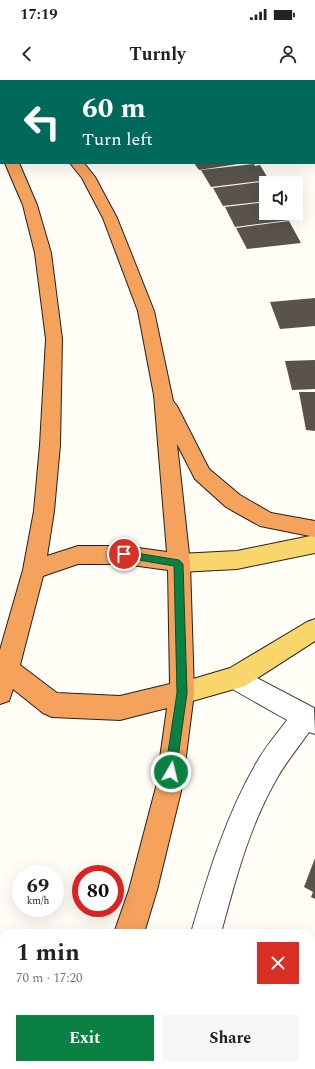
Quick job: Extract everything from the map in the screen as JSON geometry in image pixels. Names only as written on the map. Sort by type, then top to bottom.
[{"type":"highway","points":[[0,693],[34,570],[44,511],[50,445],[54,339],[44,253],[30,205],[12,164]]},
{"type":"highway","points":[[78,164],[88,177],[110,218],[146,311],[162,395],[179,564],[182,693],[169,787],[143,890],[130,929]]},
{"type":"highway","points":[[162,395],[202,474],[233,501],[267,520],[315,529]]},
{"type":"highway","points":[[34,570],[78,556],[124,554],[179,564]]},
{"type":"highway","points":[[7,670],[52,705],[120,708],[182,693]]},
{"type":"main road","points":[[179,564],[237,560],[315,544]]},
{"type":"main road","points":[[182,693],[236,678],[315,629]]},
{"type":"street","points":[[207,929],[216,894],[237,836],[267,770],[310,719],[236,678]]},
{"type":"building","points":[[195,164],[238,164],[199,170]]},
{"type":"building","points":[[254,164],[255,166],[260,165],[267,176],[259,176],[259,181],[211,187],[201,170]]},
{"type":"building","points":[[259,182],[259,202],[223,206],[213,188]]},
{"type":"building","points":[[259,203],[259,220],[290,220],[235,227],[225,207]]},
{"type":"building","points":[[289,221],[301,243],[247,249],[236,228]]},
{"type":"building","points":[[315,298],[315,326],[280,329],[270,302]]},
{"type":"building","points":[[315,360],[315,389],[292,390],[285,361]]},
{"type":"building","points":[[299,392],[315,392],[315,431],[306,430]]},
{"type":"building","points":[[315,858],[315,899],[311,897],[313,892],[304,887]]},
{"type":"route","points":[[124,554],[179,564],[182,693],[171,772]]}]
